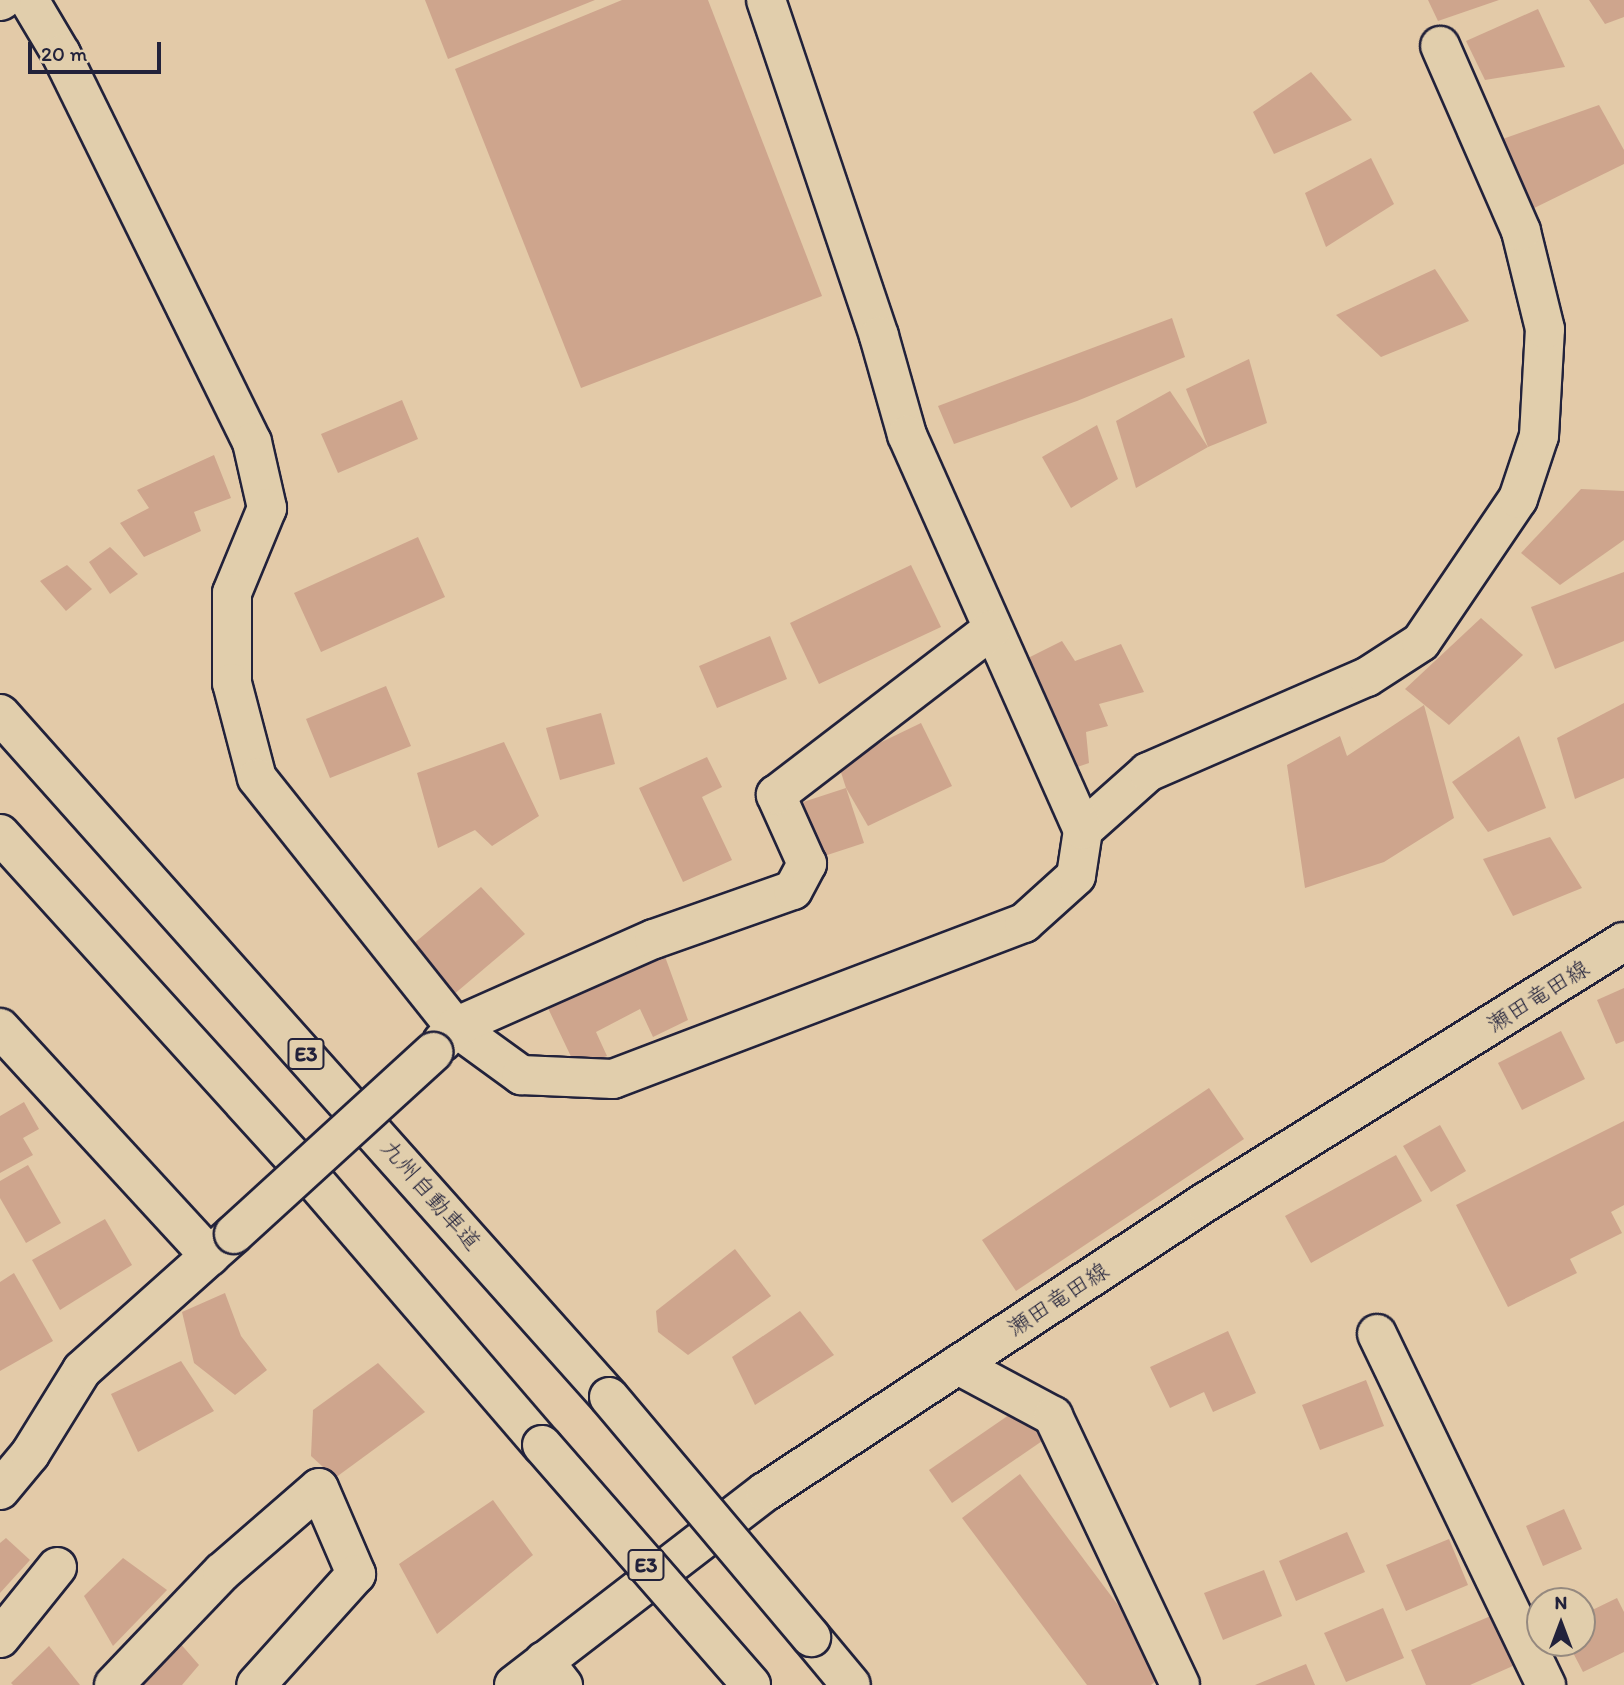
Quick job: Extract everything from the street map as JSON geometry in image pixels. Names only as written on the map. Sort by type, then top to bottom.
[{"type":"main road","points":[[29,0],[61,54],[252,442],[267,508],[232,593],[232,683],[257,778],[444,1039],[521,1074],[613,1079],[1024,923],[1076,876],[1083,830],[991,630],[907,435],[880,336],[766,0]]},
{"type":"main road","points":[[1083,830],[1148,772],[1367,677],[1421,642],[1518,499],[1539,436],[1545,330],[1521,231],[1440,46]]},
{"type":"main road","points":[[0,1490],[30,1454],[82,1370],[222,1245],[444,1039],[654,939],[793,890],[807,864],[776,795],[991,630]]},
{"type":"main road","name":"九州自動車道","points":[[0,714],[610,1397],[851,1685]]},
{"type":"main road","name":"E3","points":[[0,834],[306,1171],[751,1685]]},
{"type":"main road","name":"瀬田竜田線","points":[[514,1685],[554,1673],[765,1492],[1204,1203],[1624,942]]},
{"type":"main road","points":[[0,1028],[222,1245]]},
{"type":"main road","points":[[1377,1334],[1546,1685]]},
{"type":"main road","points":[[958,1365],[1053,1416],[1180,1685]]},
{"type":"main road","points":[[114,1685],[222,1573],[319,1488],[356,1574],[256,1685]]},
{"type":"main road","points":[[0,1638],[57,1567]]},
{"type":"building","points":[[425,0],[595,0],[448,59]]},
{"type":"building","points":[[622,0],[708,0],[822,296],[581,388],[455,69]]},
{"type":"building","points":[[1428,0],[1499,0],[1438,21]]},
{"type":"building","points":[[1589,0],[1624,0],[1624,17],[1605,24]]},
{"type":"building","points":[[1538,9],[1565,67],[1485,80],[1466,41]]},
{"type":"building","points":[[1311,72],[1352,120],[1274,154],[1253,112]]},
{"type":"building","points":[[1599,105],[1624,150],[1624,164],[1522,214],[1497,141]]},
{"type":"building","points":[[1371,158],[1394,204],[1326,247],[1305,193]]},
{"type":"building","points":[[1435,269],[1469,321],[1381,357],[1336,315]]},
{"type":"building","points":[[1172,318],[1185,357],[1077,401],[954,444],[938,406]]},
{"type":"building","points":[[1249,359],[1267,423],[1208,447],[1186,389]]},
{"type":"building","points":[[1170,391],[1208,447],[1136,488],[1116,421]]},
{"type":"building","points":[[402,400],[418,439],[338,473],[321,434]]},
{"type":"building","points":[[1097,425],[1118,479],[1071,508],[1042,457]]},
{"type":"building","points":[[214,455],[231,498],[194,512],[201,531],[144,557],[120,523],[149,508],[137,490]]},
{"type":"building","points":[[1581,489],[1624,491],[1624,540],[1560,585],[1521,553]]},
{"type":"building","points":[[418,537],[445,597],[321,652],[294,593]]},
{"type":"building","points":[[110,547],[138,574],[110,594],[89,562]]},
{"type":"building","points":[[67,565],[92,589],[66,611],[40,581]]},
{"type":"building","points":[[911,565],[941,627],[819,684],[790,623]]},
{"type":"building","points":[[1624,572],[1624,641],[1555,669],[1531,607]]},
{"type":"building","points":[[1481,618],[1523,655],[1449,725],[1405,689]]},
{"type":"building","points":[[770,636],[787,679],[717,708],[699,666]]},
{"type":"building","points":[[1062,641],[1075,661],[1121,644],[1144,692],[1099,704],[1108,726],[1086,732],[1089,763],[1057,774],[1026,659]]},
{"type":"building","points":[[386,686],[411,746],[330,778],[306,719]]},
{"type":"building","points":[[1624,703],[1624,778],[1575,799],[1557,738]]},
{"type":"building","points":[[1424,705],[1454,818],[1384,862],[1305,888],[1287,765],[1340,736],[1347,756]]},
{"type":"building","points":[[601,713],[615,764],[560,780],[546,728]]},
{"type":"building","points":[[921,723],[952,786],[868,826],[846,788],[838,763]]},
{"type":"building","points":[[1519,736],[1546,808],[1488,832],[1452,782]]},
{"type":"building","points":[[504,742],[539,816],[492,846],[475,830],[438,848],[417,773]]},
{"type":"building","points":[[707,757],[722,787],[702,797],[732,860],[683,882],[639,788]]},
{"type":"building","points":[[846,788],[864,843],[815,859],[797,804]]},
{"type":"building","points":[[1550,837],[1582,888],[1513,916],[1483,859]]},
{"type":"building","points":[[481,887],[525,934],[439,1007],[406,950]]},
{"type":"building","points":[[663,951],[688,1020],[653,1037],[640,1009],[596,1032],[607,1056],[576,1067],[546,1004]]},
{"type":"building","points":[[1624,988],[1624,1041],[1616,1044],[1597,1000]]},
{"type":"building","points":[[1561,1031],[1585,1079],[1522,1110],[1498,1063]]},
{"type":"building","points":[[1209,1088],[1244,1139],[1016,1291],[982,1240]]},
{"type":"building","points":[[24,1102],[39,1129],[23,1138],[33,1155],[0,1173],[0,1116]]},
{"type":"building","points":[[1624,1121],[1624,1205],[1611,1212],[1622,1233],[1570,1259],[1577,1273],[1508,1307],[1456,1205]]},
{"type":"building","points":[[1440,1125],[1466,1171],[1431,1192],[1403,1146]]},
{"type":"building","points":[[1396,1155],[1422,1201],[1311,1263],[1285,1216]]},
{"type":"building","points":[[28,1165],[61,1223],[26,1243],[0,1198],[0,1181]]},
{"type":"building","points":[[105,1219],[132,1265],[60,1310],[32,1260]]},
{"type":"building","points":[[735,1249],[771,1296],[688,1355],[658,1332],[656,1311]]},
{"type":"building","points":[[14,1273],[53,1341],[0,1371],[0,1282]]},
{"type":"building","points":[[225,1293],[241,1336],[267,1370],[235,1395],[194,1363],[182,1312]]},
{"type":"building","points":[[800,1311],[834,1355],[755,1405],[732,1357]]},
{"type":"building","points":[[1228,1331],[1256,1393],[1213,1412],[1204,1392],[1170,1408],[1150,1367]]},
{"type":"building","points":[[181,1361],[214,1411],[138,1452],[111,1394]]},
{"type":"building","points":[[378,1363],[425,1412],[335,1478],[311,1456],[313,1410]]},
{"type":"building","points":[[1366,1380],[1384,1426],[1320,1450],[1302,1405]]},
{"type":"building","points":[[1022,1406],[1045,1439],[952,1503],[929,1470]]},
{"type":"building","points":[[1020,1474],[1168,1672],[1151,1685],[1087,1685],[962,1518]]},
{"type":"building","points":[[493,1500],[533,1555],[437,1634],[399,1564]]},
{"type":"building","points":[[1564,1509],[1582,1549],[1543,1566],[1526,1526]]},
{"type":"building","points":[[1347,1532],[1365,1572],[1296,1601],[1279,1561]]},
{"type":"building","points":[[6,1538],[30,1560],[0,1593],[0,1543]]},
{"type":"building","points":[[1449,1539],[1468,1585],[1406,1611],[1386,1565]]},
{"type":"building","points":[[123,1558],[167,1590],[113,1646],[84,1596]]},
{"type":"building","points":[[1264,1570],[1282,1616],[1223,1640],[1204,1593]]},
{"type":"building","points":[[1617,1598],[1624,1612],[1624,1652],[1583,1672],[1575,1657],[1596,1657],[1596,1608]]},
{"type":"building","points":[[1383,1608],[1404,1658],[1346,1682],[1324,1633]]},
{"type":"building","points":[[1493,1615],[1515,1665],[1470,1685],[1426,1685],[1411,1650]]},
{"type":"building","points":[[172,1634],[199,1665],[182,1685],[129,1685]]},
{"type":"building","points":[[49,1646],[80,1685],[13,1685],[11,1683]]},
{"type":"building","points":[[1306,1664],[1315,1685],[1255,1685]]}]
